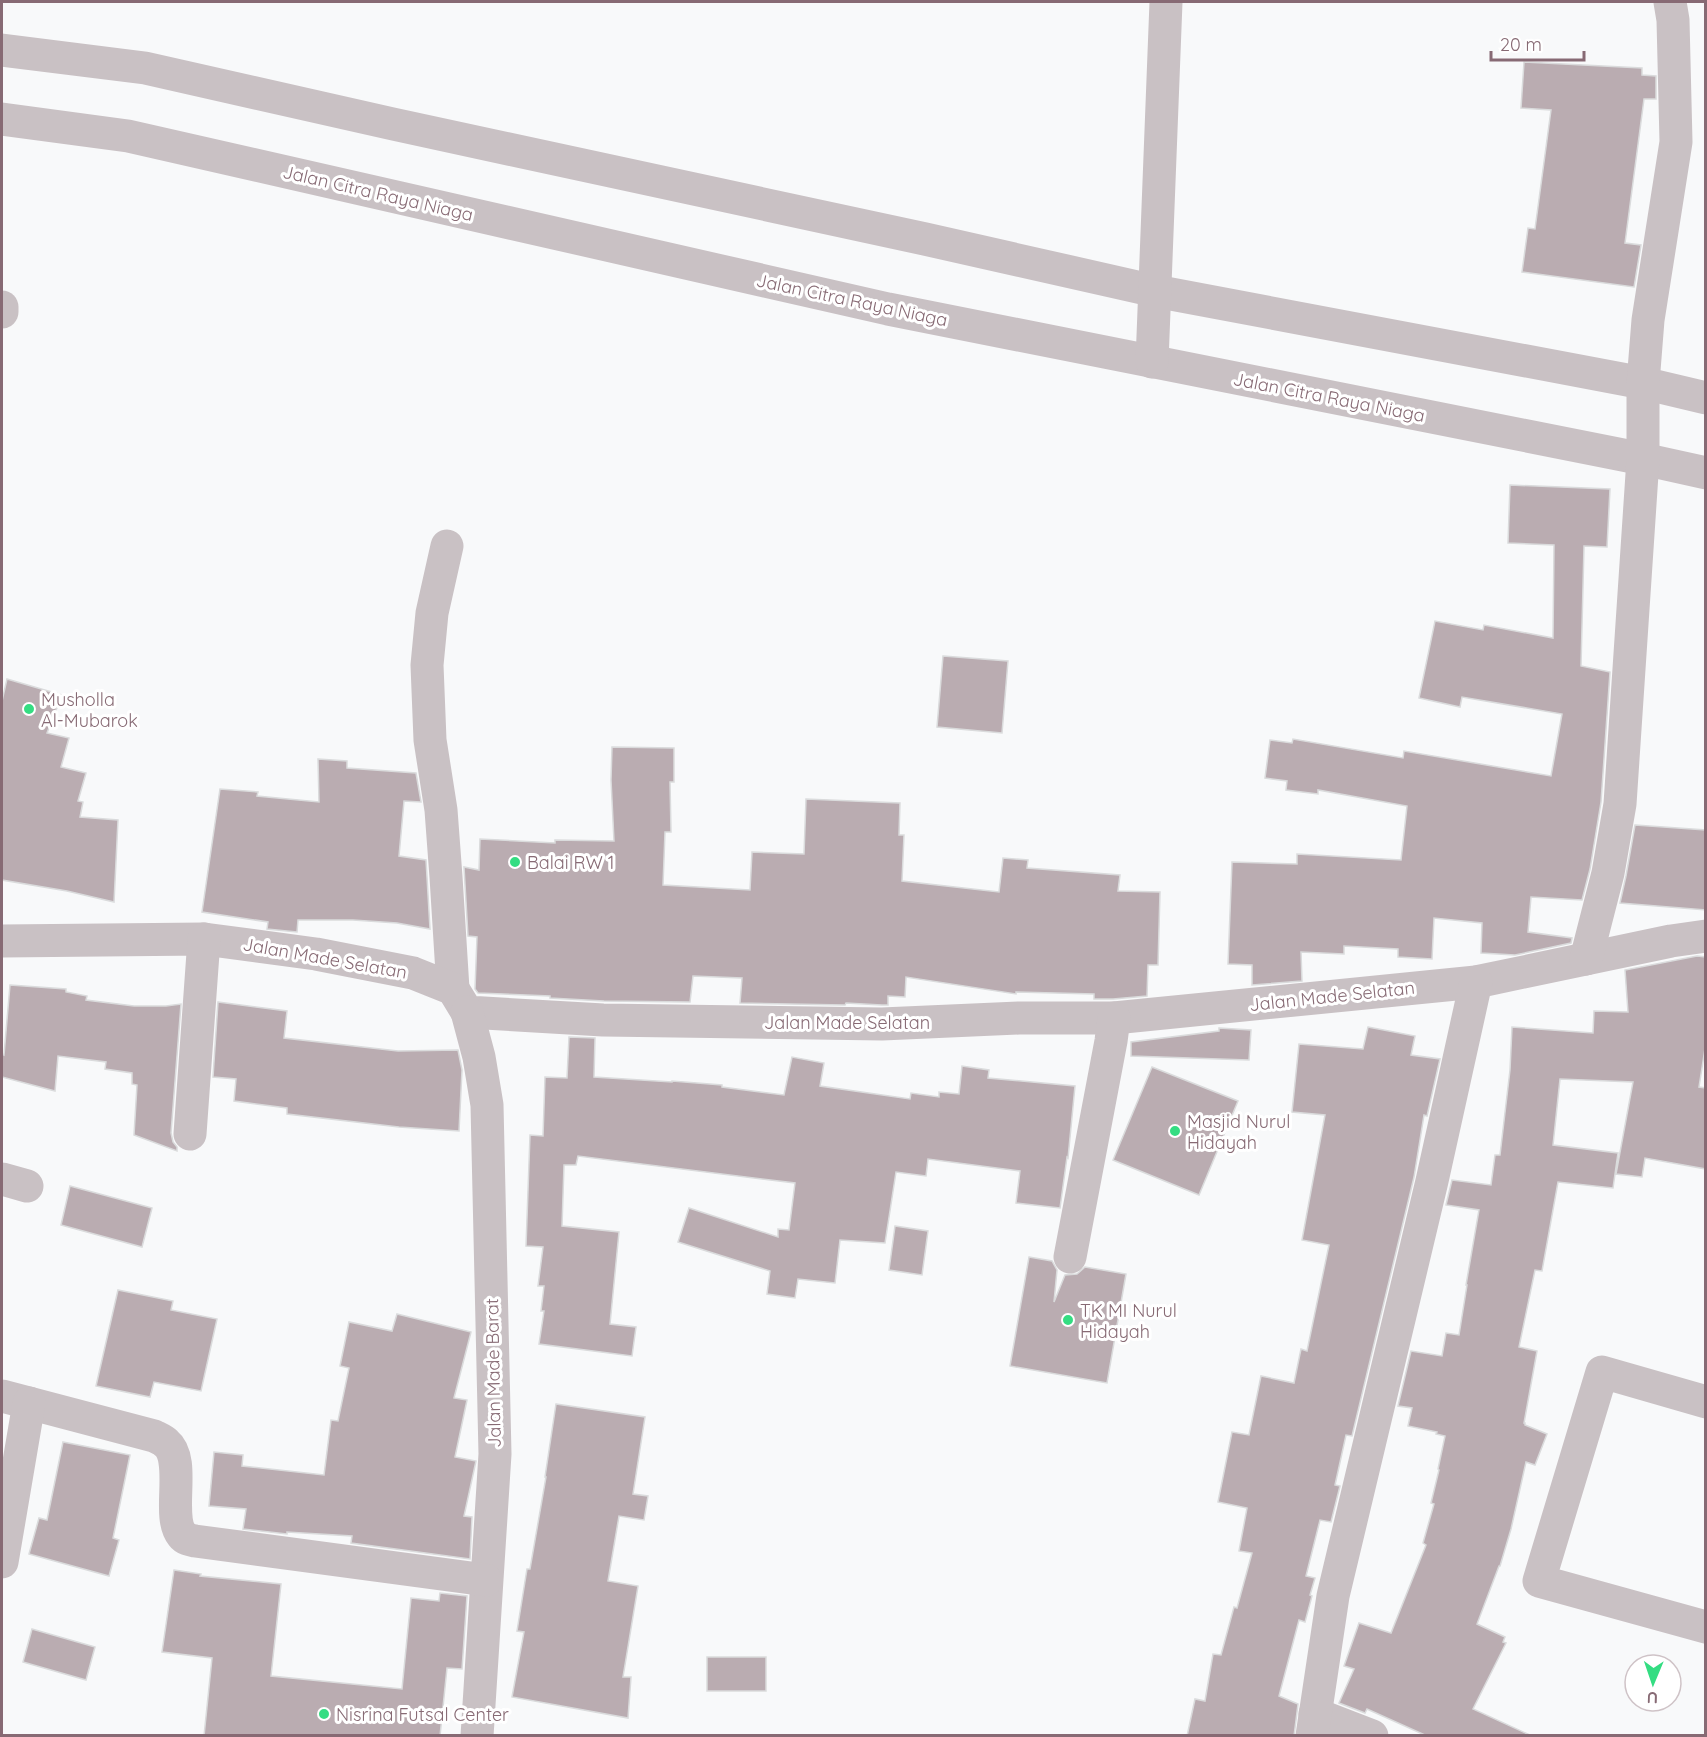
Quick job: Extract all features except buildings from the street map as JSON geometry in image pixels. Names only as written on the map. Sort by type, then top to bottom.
[{"type":"street","points":[[1152,362],[1166,2]]},
{"type":"street","points":[[1586,959],[1608,873],[1620,804],[1643,459],[1643,383],[1648,320],[1677,142],[1670,2]]},
{"type":"street","points":[[2,50],[145,68],[381,122],[936,241],[1155,291],[1643,383],[1706,398]]},
{"type":"street","name":"Jalan Citra Raya Niaga","points":[[2,119],[128,136],[888,309],[1706,473]]},
{"type":"street","points":[[2,307],[2,312]]},
{"type":"street","name":"Jalan Made Barat","points":[[447,546],[432,613],[427,665],[430,740],[441,810],[460,1001],[478,1057],[487,1105],[495,1454],[477,1736]]},
{"type":"street","name":"Jalan Made Selatan","points":[[2,941],[204,939],[316,954],[413,973],[460,1001],[603,1020],[882,1024],[1019,1018],[1114,1018],[1476,982],[1671,941],[1706,936]]},
{"type":"street","points":[[190,1134],[204,939]]},
{"type":"street","points":[[1372,1736],[1313,1725],[1333,1596],[1432,1181],[1476,982]]},
{"type":"street","points":[[1070,1257],[1114,1018]]},
{"type":"street","points":[[1706,1402],[1602,1372],[1539,1581],[1706,1627]]},
{"type":"street","points":[[2,1562],[15,1399],[154,1436],[168,1444],[175,1465],[178,1528],[187,1539],[486,1580]]},
{"type":"place","name":"Musholla Al-Mubarok","points":[[29,709]]},
{"type":"place","name":"Balai RW 1","points":[[515,862]]},
{"type":"place","name":"Masjid Nurul Hidayah","points":[[1175,1131]]},
{"type":"place","name":"TK MI Nurul Hidayah","points":[[1068,1320]]},
{"type":"place","name":"Nisrina Futsal Center","points":[[324,1714]]}]
